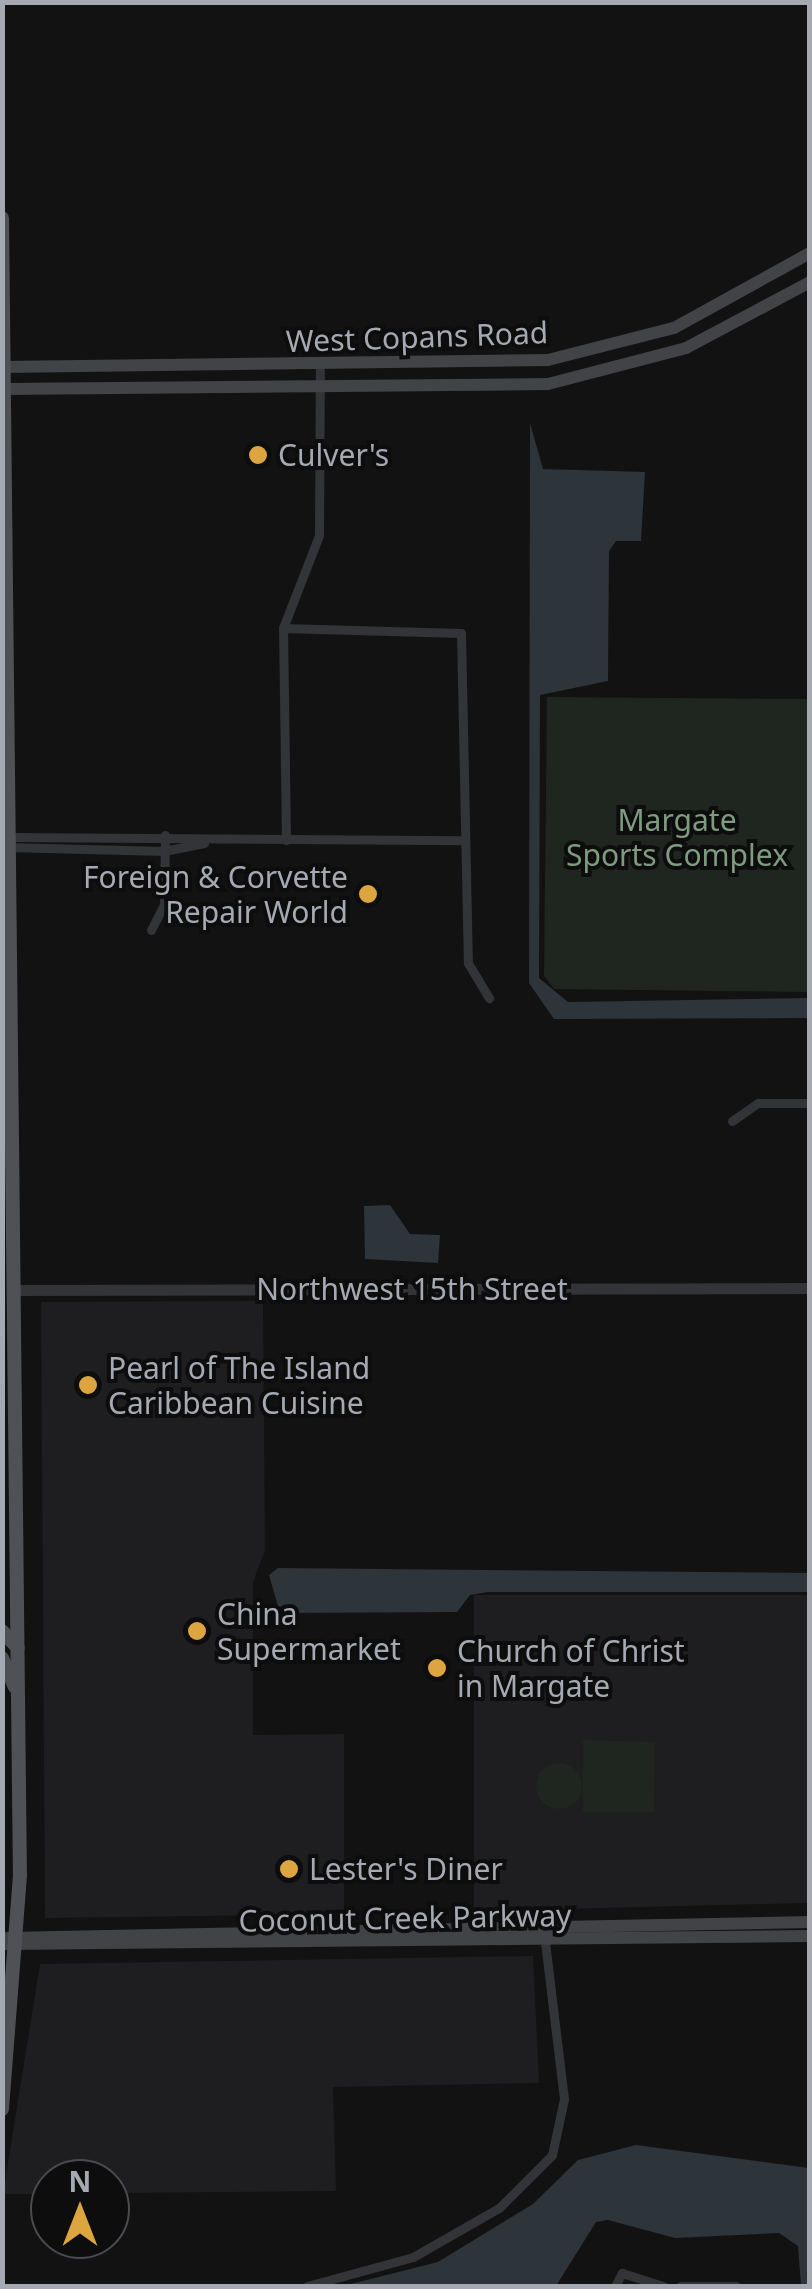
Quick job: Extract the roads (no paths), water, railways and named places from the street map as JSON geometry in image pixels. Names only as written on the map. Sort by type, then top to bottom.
[{"type":"main road","points":[[2,218],[8,1288],[14,1352],[19,1697],[19,1942],[2,2109]]},
{"type":"main road","name":"West Copans Road","points":[[3,368],[502,365],[589,352],[674,328],[810,253]]},
{"type":"main road","name":"West Copans Road","points":[[3,388],[508,388],[594,376],[686,348],[810,282]]},
{"type":"main road","points":[[2,1330],[14,1352]]},
{"type":"main road","points":[[2,1631],[18,1648]]},
{"type":"main road","points":[[2,1658],[19,1697]]},
{"type":"main road","name":"Coconut Creek Parkway","points":[[19,1942],[324,1930],[810,1922]]},
{"type":"main road","points":[[309,1944],[324,1930]]},
{"type":"main road","name":"Coconut Creek Parkway","points":[[2,1941],[309,1944],[810,1936]]},
{"type":"street","points":[[286,840],[283,628],[319,535],[320,367]]},
{"type":"street","points":[[283,628],[461,633],[468,963],[489,998]]},
{"type":"street","points":[[5,842],[165,835],[210,842]]},
{"type":"street","points":[[152,930],[164,905],[165,835]]},
{"type":"street","points":[[5,842],[164,851],[210,842],[464,840]]},
{"type":"street","points":[[732,1121],[758,1103],[810,1103]]},
{"type":"street","name":"Northwest 15th Street","points":[[8,1288],[810,1288]]},
{"type":"street","points":[[307,2286],[413,2256],[499,2208],[552,2155],[564,2122],[544,1926]]},
{"type":"street","points":[[614,2286],[622,2274],[663,2286]]},
{"type":"street","points":[[681,2286],[736,2286]]},
{"type":"place","name":"Culver's","points":[[258,455]]},
{"type":"place","name":"Foreign & Corvette Repair World","points":[[368,894]]},
{"type":"place","name":"Pearl of The Island Caribbean Cuisine","points":[[88,1385]]},
{"type":"place","name":"China Supermarket","points":[[197,1631]]},
{"type":"place","name":"Church of Christ in Margate","points":[[437,1668]]},
{"type":"place","name":"Lester's Diner","points":[[289,1869]]},
{"type":"park label","name":"Margate Sports Complex","points":[[677,837]]}]
